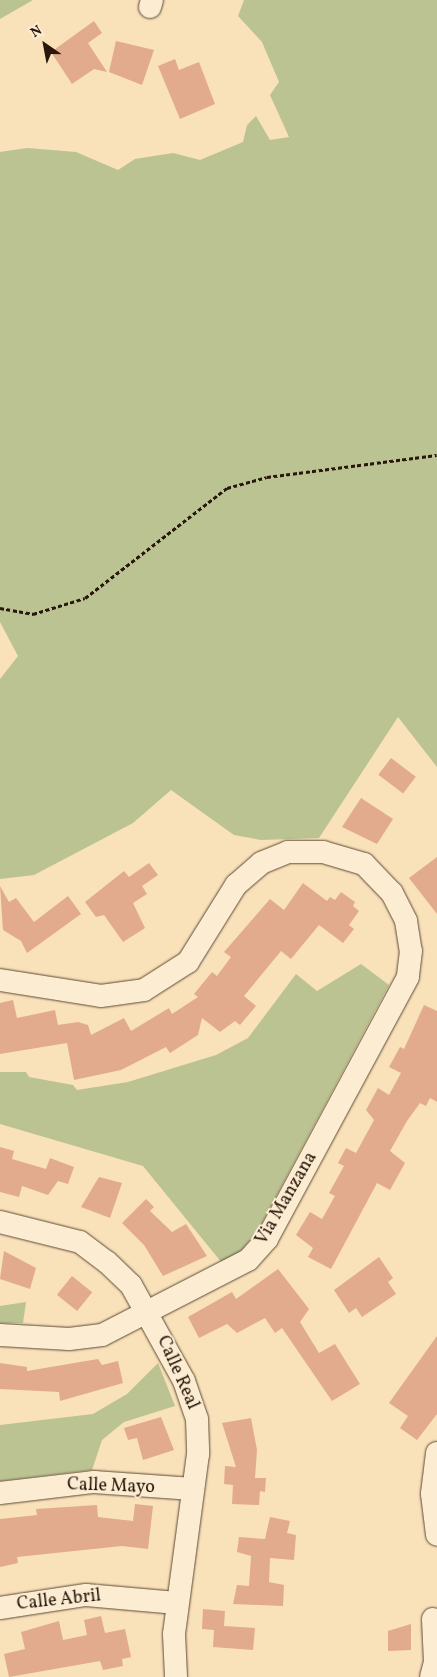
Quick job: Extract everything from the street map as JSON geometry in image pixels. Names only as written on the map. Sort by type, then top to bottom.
[{"type":"street","name":"Via Manzana","points":[[0,980],[101,996],[144,990],[188,962],[236,885],[261,863],[288,852],[323,852],[364,864],[392,893],[406,921],[411,951],[408,977],[267,1238],[248,1260],[150,1313],[102,1335],[69,1339],[0,1335]]},
{"type":"street","name":"Calle Real","points":[[0,1222],[80,1242],[132,1285],[150,1313],[184,1381],[197,1419],[193,1489],[178,1603],[176,1677]]},
{"type":"street","points":[[437,1453],[432,1494],[437,1535]]},
{"type":"street","name":"Calle Mayo","points":[[0,1493],[94,1482],[193,1489]]},
{"type":"street","name":"Calle Abril","points":[[0,1608],[86,1595],[178,1603]]},
{"type":"street","points":[[431,1677],[435,1662],[433,1619]]},
{"type":"path","points":[[0,608],[32,614],[85,598],[227,488],[267,477],[437,455]]},
{"type":"green space","points":[[0,0],[33,0],[0,19]]},
{"type":"green space","points":[[244,0],[437,0],[437,767],[398,717],[319,838],[261,840],[234,835],[171,790],[133,823],[34,875],[0,879],[0,679],[18,656],[0,622],[0,152],[27,148],[76,152],[118,170],[135,159],[173,153],[200,160],[243,142],[247,125],[256,116],[270,140],[289,137],[270,95],[279,82],[262,42],[238,16]]},
{"type":"green space","points":[[361,964],[389,985],[258,1230],[242,1250],[222,1263],[143,1166],[0,1124],[0,1072],[26,1072],[29,1077],[73,1085],[77,1090],[128,1082],[216,1055],[248,1038],[296,974],[317,991]]},
{"type":"green space","points":[[26,1302],[23,1323],[0,1323],[0,1306]]},
{"type":"green space","points":[[158,1363],[175,1406],[124,1422],[102,1440],[92,1470],[0,1481],[0,1425],[93,1414],[127,1394]]},
{"type":"building","points":[[94,21],[102,33],[88,43],[107,72],[94,69],[72,84],[51,52]]},
{"type":"building","points":[[116,41],[154,50],[142,85],[109,72]]},
{"type":"building","points":[[175,59],[179,70],[199,62],[215,104],[180,119],[158,66]]},
{"type":"building","points":[[391,758],[416,777],[403,793],[378,775]]},
{"type":"building","points":[[361,798],[393,819],[377,844],[342,827]]},
{"type":"building","points":[[437,857],[437,914],[409,878]]},
{"type":"building","points":[[149,863],[158,875],[142,886],[147,894],[133,903],[145,928],[123,942],[104,915],[96,917],[85,902],[124,871],[129,877]]},
{"type":"building","points":[[303,883],[327,901],[330,897],[335,900],[341,892],[355,902],[353,906],[359,911],[349,925],[354,929],[343,943],[319,925],[291,959],[281,951],[244,996],[256,1006],[240,1025],[235,1021],[220,1032],[202,1018],[198,1035],[170,1053],[166,1047],[121,1070],[74,1080],[67,1043],[0,1054],[0,1003],[13,1000],[17,1018],[55,1010],[58,1025],[78,1022],[88,1025],[91,1035],[124,1018],[131,1031],[169,1008],[172,1014],[198,997],[194,994],[212,972],[217,976],[231,957],[224,952],[270,899],[284,910]]},
{"type":"building","points":[[0,886],[9,902],[16,898],[34,922],[68,896],[81,914],[27,953],[21,941],[3,930]]},
{"type":"building","points":[[424,1005],[437,1011],[437,1102],[430,1098],[426,1106],[420,1103],[407,1121],[390,1151],[405,1163],[390,1190],[377,1183],[331,1269],[308,1257],[313,1248],[296,1235],[310,1212],[322,1219],[335,1196],[329,1193],[344,1166],[338,1163],[346,1148],[356,1153],[374,1120],[366,1110],[378,1088],[389,1095],[401,1073],[389,1067],[400,1047],[404,1049]]},
{"type":"building","points":[[0,1147],[14,1151],[12,1159],[46,1169],[50,1158],[74,1167],[68,1184],[58,1181],[48,1195],[22,1186],[19,1197],[0,1192]]},
{"type":"building","points":[[99,1177],[122,1183],[110,1218],[81,1207]]},
{"type":"building","points":[[146,1199],[154,1207],[150,1211],[172,1232],[186,1224],[207,1256],[163,1276],[144,1245],[122,1223]]},
{"type":"building","points":[[4,1251],[36,1268],[30,1289],[0,1279]]},
{"type":"building","points":[[379,1257],[393,1278],[388,1282],[396,1294],[362,1317],[356,1308],[349,1313],[334,1290]]},
{"type":"building","points":[[278,1269],[309,1309],[300,1322],[319,1353],[335,1344],[360,1384],[332,1401],[282,1328],[275,1333],[265,1318],[237,1333],[227,1324],[199,1338],[188,1317],[232,1292],[236,1299]]},
{"type":"building","points":[[72,1276],[92,1292],[77,1311],[57,1295]]},
{"type":"building","points":[[437,1336],[437,1414],[417,1440],[400,1428],[408,1416],[389,1403]]},
{"type":"building","points":[[98,1359],[102,1365],[118,1361],[123,1383],[60,1401],[59,1392],[0,1389],[0,1363],[27,1367],[27,1371]]},
{"type":"building","points":[[161,1417],[174,1450],[143,1460],[137,1438],[128,1440],[124,1428]]},
{"type":"building","points":[[251,1418],[257,1450],[255,1478],[266,1478],[265,1492],[260,1491],[259,1505],[232,1504],[233,1485],[224,1484],[225,1466],[236,1467],[222,1423]]},
{"type":"building","points":[[135,1504],[153,1506],[148,1549],[122,1546],[17,1557],[18,1563],[0,1567],[0,1519],[37,1515],[36,1509],[97,1505],[98,1517],[133,1521]]},
{"type":"building","points":[[270,1517],[290,1521],[287,1533],[296,1535],[294,1560],[270,1558],[269,1582],[284,1585],[283,1606],[233,1604],[237,1585],[249,1586],[251,1556],[237,1552],[239,1537],[265,1539]]},
{"type":"building","points":[[203,1609],[225,1611],[224,1626],[255,1628],[253,1650],[213,1647],[214,1630],[202,1629]]},
{"type":"building","points":[[101,1616],[105,1633],[125,1629],[131,1657],[122,1659],[123,1666],[103,1670],[100,1661],[9,1677],[4,1654],[25,1649],[21,1632],[59,1621],[63,1640],[87,1635],[84,1620]]},
{"type":"building","points":[[411,1624],[411,1650],[388,1651],[388,1631]]}]
